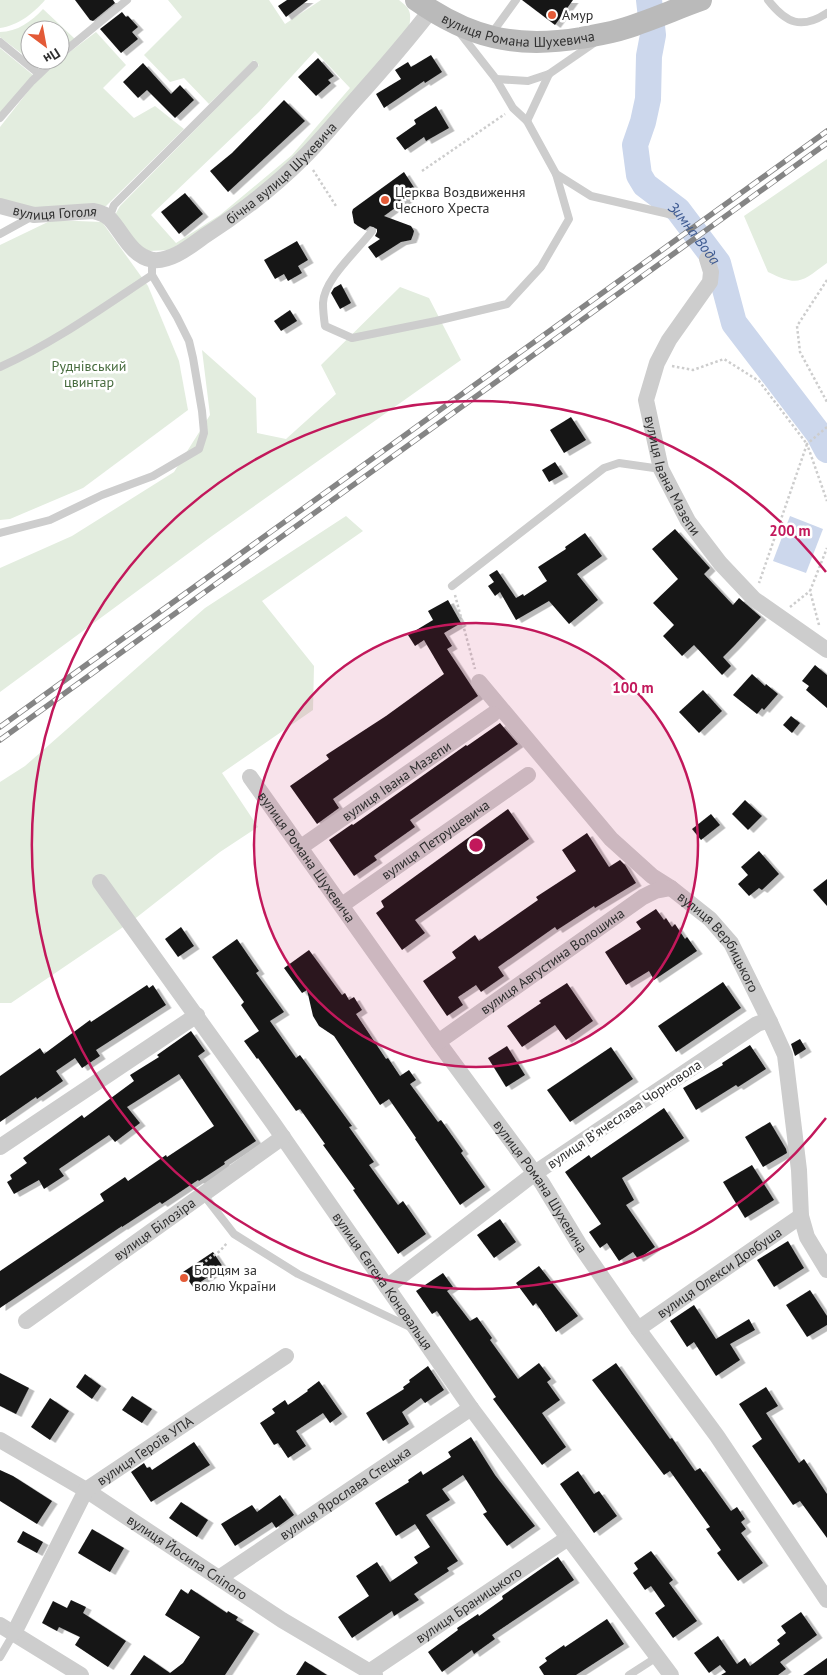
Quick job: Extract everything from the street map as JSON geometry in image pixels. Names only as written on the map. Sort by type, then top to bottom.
[{"type":"main road","name":"вулиця Романа Шухевича","points":[[423,5],[453,23],[489,37],[515,42],[555,42],[617,30],[701,0]]},
{"type":"street","name":"бічна вулиця Шухевича","points":[[152,267],[184,250],[219,227],[278,181],[304,156],[404,45],[423,5]]},
{"type":"street","name":"вулиця Гоголя","points":[[0,206],[34,215],[93,211],[102,213],[109,218]]},
{"type":"street","points":[[109,218],[133,249],[143,256],[152,267]]},
{"type":"street","name":"вулиця Івана Мазепи","points":[[707,259],[711,272],[710,282],[670,340],[657,363],[646,400],[660,469],[688,521],[720,563],[754,599],[826,649]]},
{"type":"street","name":"вулиця Вербицького","points":[[479,682],[611,839],[652,876],[671,888],[710,919],[730,943],[785,1055],[799,1170],[801,1216],[807,1237],[827,1270]]},
{"type":"street","name":"вулиця Івана Мазепи","points":[[300,847],[493,714]]},
{"type":"street","name":"вулиця Петрушевича","points":[[342,905],[528,775]]},
{"type":"street","name":"вулиця Романа Шухевича","points":[[250,777],[438,1042],[535,1173],[579,1244],[717,1436],[827,1600]]},
{"type":"street","name":"вулиця Євгена Коновальця","points":[[100,882],[197,1015],[471,1408],[671,1675]]},
{"type":"street","name":"вулиця Августина Волошина","points":[[438,1042],[643,897],[655,891],[671,888]]},
{"type":"street","points":[[1,1144],[197,1015]]},
{"type":"street","name":"вулиця Вʼячеслава Чорновола","points":[[387,1287],[535,1173],[757,1024],[770,1022]]},
{"type":"street","name":"вулиця Білозіра","points":[[26,1321],[283,1137]]},
{"type":"street","name":"вулиця Олекси Довбуша","points":[[638,1328],[801,1216]]},
{"type":"street","name":"вулиця Героїв УПА","points":[[7,1629],[86,1490],[286,1356]]},
{"type":"street","name":"вулиця Ярослава Стецька","points":[[219,1578],[471,1408]]},
{"type":"street","name":"вулиця Йосипа Сліпого","points":[[0,1440],[86,1490],[282,1620],[372,1673]]},
{"type":"street","name":"вулиця Браницького","points":[[372,1673],[568,1538]]},
{"type":"street","points":[[7,1629],[81,1675]]},
{"type":"lane","points":[[70,47],[127,0]]},
{"type":"lane","points":[[489,37],[516,0]]},
{"type":"lane","points":[[768,0],[781,15],[796,22],[813,21],[827,13]]},
{"type":"lane","points":[[372,231],[359,248],[335,272],[323,300],[325,326],[352,338],[436,322],[507,304],[541,267],[569,219],[556,174],[527,120],[513,108],[496,79],[453,23]]},
{"type":"lane","points":[[496,79],[528,81],[549,74],[617,30]]},
{"type":"lane","points":[[0,42],[39,74]]},
{"type":"lane","points":[[109,218],[114,205],[254,65]]},
{"type":"lane","points":[[0,118],[43,70]]},
{"type":"lane","points":[[527,120],[549,74]]},
{"type":"lane","points":[[556,174],[591,196],[674,215]]},
{"type":"lane","points":[[0,234],[34,215]]},
{"type":"lane","points":[[0,367],[56,338],[152,267],[189,342],[202,411],[204,433],[199,448],[153,476],[102,495],[50,520],[0,532]]},
{"type":"lane","points":[[452,586],[604,468],[620,463],[660,469]]},
{"type":"lane","points":[[203,1194],[234,1234],[298,1274],[418,1331]]},
{"type":"lane","points":[[0,1657],[7,1629]]},
{"type":"lane","points":[[629,1675],[657,1657]]},
{"type":"path","points":[[422,171],[513,108]]},
{"type":"path","points":[[304,156],[336,206]]},
{"type":"path","points":[[827,280],[797,326],[800,352],[827,402]]},
{"type":"path","points":[[657,363],[693,370],[724,359],[759,381],[806,444],[827,501]]},
{"type":"path","points":[[754,599],[806,444],[826,428]]},
{"type":"path","points":[[779,616],[810,591],[827,548]]},
{"type":"path","points":[[452,586],[479,682]]},
{"type":"path","points":[[810,591],[826,649]]},
{"type":"path","points":[[193,1270],[220,1251]]},
{"type":"green space","points":[[0,0],[45,0],[25,18],[13,25],[0,28]]},
{"type":"green space","points":[[168,0],[269,0],[285,24],[321,0],[399,0],[410,12],[409,29],[312,142],[223,219],[169,250],[149,251],[133,243],[115,215],[120,206],[259,65],[254,60],[209,104],[184,78],[170,82],[144,55],[182,17]],"holes":[[[315,51],[350,88],[292,155],[220,215],[176,243],[151,215],[259,112]]]},
{"type":"green space","points":[[43,9],[55,20],[31,20]]},
{"type":"green space","points":[[20,27],[20,52],[0,37],[0,32]]},
{"type":"green space","points":[[96,32],[126,65],[103,88],[134,118],[155,106],[184,129],[106,206],[32,210],[0,201],[0,127],[47,70],[70,70],[70,52]]},
{"type":"green space","points":[[70,34],[75,39],[70,43]]},
{"type":"green space","points":[[0,48],[20,64],[20,70],[27,70],[33,75],[0,113]]},
{"type":"green space","points":[[827,159],[827,263],[811,275],[799,280],[793,281],[778,277],[768,272],[744,216]]},
{"type":"green space","name":"Руднівський цвинтар","points":[[52,220],[102,222],[148,286],[179,361],[188,410],[83,488],[10,519],[0,520],[0,245]]},
{"type":"green space","points":[[400,287],[429,298],[461,360],[212,536],[0,692],[0,568],[72,536],[174,472],[210,415],[202,350],[256,398],[257,433],[286,439],[336,394],[321,365]]},
{"type":"green space","points":[[346,516],[363,531],[262,601],[314,666],[313,710],[222,773],[258,827],[220,852],[132,921],[11,1003],[0,1003],[0,782],[25,766],[205,608]]},
{"type":"water","points":[[790,516],[823,529],[806,573],[773,561]]},
{"type":"building","points":[[75,0],[113,0],[115,3],[93,21],[90,20]]},
{"type":"building","points":[[287,0],[308,0],[286,17],[278,6]]},
{"type":"building","name":"Амур","points":[[522,0],[573,0],[555,25]]},
{"type":"building","points":[[122,12],[138,27],[132,32],[138,39],[121,53],[100,29]]},
{"type":"building","points":[[431,55],[442,72],[425,83],[424,81],[384,108],[376,94],[401,79],[395,70],[408,62],[411,67]]},
{"type":"building","points":[[318,58],[334,76],[328,80],[331,83],[316,96],[298,77]]},
{"type":"building","points":[[143,63],[171,94],[180,85],[194,100],[175,118],[147,90],[138,98],[123,82]]},
{"type":"building","points":[[284,100],[305,121],[228,192],[210,171],[232,153]]},
{"type":"building","points":[[436,106],[449,128],[426,141],[424,137],[405,150],[396,138],[416,124],[414,120]]},
{"type":"building","name":"Церква Воздвиження Чесного Хреста","points":[[404,172],[417,192],[384,216],[411,226],[414,231],[413,235],[411,240],[401,242],[376,258],[368,247],[380,239],[375,236],[377,229],[370,226],[365,230],[358,226],[354,223],[352,212],[353,209]]},
{"type":"building","points":[[185,193],[203,214],[179,234],[161,212]]},
{"type":"building","points":[[297,241],[308,260],[298,266],[302,273],[288,281],[284,274],[275,279],[264,260]]},
{"type":"building","points":[[341,284],[351,303],[340,309],[331,293],[334,288]]},
{"type":"building","points":[[290,310],[297,321],[281,331],[274,321]]},
{"type":"building","points":[[571,417],[586,440],[564,453],[550,430]]},
{"type":"building","points":[[555,462],[563,474],[549,482],[542,470]]},
{"type":"building","points":[[675,529],[710,568],[704,574],[733,605],[739,598],[761,617],[723,657],[731,666],[722,675],[694,645],[682,656],[663,636],[674,625],[653,603],[678,579],[652,549]]},
{"type":"building","points":[[585,533],[602,556],[577,574],[598,600],[569,624],[549,601],[516,620],[500,592],[495,596],[488,586],[494,582],[489,575],[497,570],[516,598],[523,594],[524,596],[547,581],[538,567],[566,549],[565,547]]},
{"type":"building","points":[[448,600],[461,623],[444,633],[452,646],[447,649],[478,696],[333,799],[339,808],[317,824],[290,786],[329,759],[326,755],[386,716],[444,674],[424,640],[415,646],[408,635],[433,620],[428,611]]},
{"type":"building","points":[[815,665],[827,675],[827,708],[806,690],[809,686],[802,681]]},
{"type":"building","points":[[752,674],[765,686],[766,684],[778,694],[764,710],[762,708],[757,714],[733,695]]},
{"type":"building","points":[[703,690],[722,711],[699,733],[679,712]]},
{"type":"building","points":[[791,716],[800,723],[792,733],[783,725]]},
{"type":"building","points":[[500,723],[518,744],[410,820],[415,827],[374,856],[377,860],[354,876],[329,840]]},
{"type":"building","points":[[745,800],[762,816],[748,830],[732,814]]},
{"type":"building","points":[[508,809],[529,839],[415,920],[425,933],[402,950],[376,913],[384,907],[381,901]]},
{"type":"building","points":[[711,814],[720,825],[701,840],[692,829]]},
{"type":"building","points":[[587,833],[609,867],[620,860],[636,883],[595,908],[594,906],[557,930],[555,927],[498,967],[504,976],[481,992],[476,985],[458,997],[463,1005],[447,1016],[423,981],[456,958],[452,952],[475,935],[479,941],[538,900],[536,897],[576,871],[562,850]]},
{"type":"building","points":[[759,851],[779,874],[762,890],[759,888],[749,896],[738,884],[748,875],[741,867]]},
{"type":"building","points":[[827,879],[827,906],[813,890]]},
{"type":"building","points":[[656,909],[672,927],[675,924],[685,939],[687,937],[697,951],[654,980],[649,971],[626,985],[605,952],[641,929],[636,922]]},
{"type":"building","points":[[181,927],[194,946],[178,957],[165,939]]},
{"type":"building","points":[[237,939],[259,971],[256,973],[284,1012],[270,1021],[296,1058],[300,1055],[352,1126],[349,1127],[374,1162],[369,1165],[398,1205],[403,1201],[426,1234],[398,1254],[300,1109],[296,1111],[244,1041],[259,1031],[241,1005],[244,1002],[212,957]]},
{"type":"building","points":[[309,950],[342,995],[345,993],[349,1000],[354,997],[362,1010],[356,1014],[386,1059],[388,1058],[400,1076],[409,1070],[416,1080],[410,1084],[438,1122],[441,1120],[485,1187],[460,1205],[389,1099],[380,1105],[334,1036],[319,1026],[313,1016],[307,990],[302,993],[284,968]]},
{"type":"building","points":[[723,982],[741,1008],[676,1052],[658,1026]]},
{"type":"building","points":[[567,983],[593,1021],[566,1040],[555,1025],[522,1047],[507,1026],[541,1003],[539,1001]]},
{"type":"building","points":[[147,985],[149,988],[153,985],[166,1005],[96,1050],[100,1056],[82,1068],[75,1058],[56,1071],[63,1081],[0,1122],[0,1076],[40,1048],[44,1054],[90,1020],[91,1022]]},
{"type":"building","points":[[191,1031],[205,1051],[198,1056],[256,1141],[199,1181],[162,1204],[160,1202],[122,1226],[0,1308],[0,1271],[104,1201],[100,1194],[125,1177],[128,1181],[214,1126],[179,1074],[127,1107],[140,1123],[115,1142],[109,1135],[59,1169],[64,1176],[44,1189],[39,1180],[14,1194],[7,1182],[12,1179],[10,1175],[27,1163],[23,1158],[82,1115],[84,1118],[134,1081],[130,1075],[159,1057],[157,1055]]},
{"type":"building","points":[[800,1039],[806,1049],[795,1056],[791,1044]]},
{"type":"building","points":[[750,1045],[766,1069],[696,1110],[683,1088],[723,1065],[722,1063]]},
{"type":"building","points":[[507,1046],[525,1075],[506,1087],[488,1058]]},
{"type":"building","points":[[611,1047],[633,1079],[570,1122],[547,1090]]},
{"type":"building","points":[[664,1108],[684,1138],[622,1178],[634,1200],[626,1205],[655,1247],[638,1259],[633,1252],[619,1261],[607,1243],[600,1248],[589,1232],[601,1224],[565,1172],[589,1155],[591,1158]]},
{"type":"building","points":[[770,1122],[787,1153],[763,1167],[745,1137]]},
{"type":"building","points":[[752,1165],[774,1200],[745,1218],[723,1182]]},
{"type":"building","points":[[500,1219],[516,1242],[494,1258],[477,1235]]},
{"type":"building","points":[[788,1241],[804,1268],[774,1287],[757,1260]]},
{"type":"building","points":[[213,1252],[223,1267],[193,1287],[183,1272]]},
{"type":"building","points":[[539,1266],[578,1316],[556,1332],[536,1303],[533,1306],[516,1283]]},
{"type":"building","points":[[443,1273],[453,1287],[447,1291],[470,1321],[477,1317],[492,1338],[490,1340],[518,1379],[539,1363],[551,1379],[547,1382],[560,1400],[542,1413],[566,1447],[542,1465],[493,1399],[496,1397],[437,1311],[432,1314],[416,1291]]},
{"type":"building","points":[[810,1290],[827,1316],[827,1325],[807,1337],[786,1305]]},
{"type":"building","points":[[694,1305],[716,1339],[749,1319],[755,1330],[730,1344],[740,1360],[716,1376],[694,1342],[687,1347],[670,1321]]},
{"type":"building","points":[[616,1363],[695,1471],[700,1468],[731,1511],[737,1507],[745,1519],[741,1522],[746,1529],[741,1533],[763,1563],[738,1581],[717,1553],[721,1550],[706,1529],[710,1527],[670,1471],[664,1475],[592,1380]]},
{"type":"building","points":[[428,1366],[444,1390],[425,1403],[421,1398],[402,1412],[409,1424],[383,1441],[366,1413],[404,1389],[403,1387],[410,1382],[409,1380]]},
{"type":"building","points":[[0,1373],[29,1388],[16,1414],[0,1406]]},
{"type":"building","points":[[85,1374],[101,1386],[92,1399],[76,1387]]},
{"type":"building","points":[[319,1381],[342,1414],[330,1423],[323,1413],[296,1431],[306,1446],[288,1458],[278,1443],[274,1445],[260,1423],[275,1413],[272,1409],[285,1400],[288,1405]]},
{"type":"building","points":[[766,1387],[778,1406],[766,1413],[799,1463],[804,1459],[827,1494],[827,1538],[800,1501],[793,1505],[752,1446],[762,1439],[739,1404]]},
{"type":"building","points":[[132,1396],[152,1409],[142,1423],[122,1410]]},
{"type":"building","points":[[50,1398],[69,1411],[50,1440],[31,1427]]},
{"type":"building","points":[[471,1437],[495,1475],[535,1526],[507,1546],[483,1514],[487,1512],[463,1475],[442,1489],[450,1500],[426,1515],[458,1561],[447,1568],[449,1571],[414,1594],[419,1600],[394,1616],[392,1611],[352,1638],[338,1617],[369,1596],[356,1576],[377,1562],[390,1582],[418,1563],[414,1557],[430,1547],[415,1524],[396,1536],[375,1503],[409,1482],[408,1480],[421,1471],[423,1475],[451,1457],[448,1452]]},
{"type":"building","points":[[194,1442],[210,1465],[151,1502],[131,1472],[144,1463],[147,1468],[150,1467],[152,1470]]},
{"type":"building","points":[[0,1470],[13,1476],[52,1501],[37,1524],[0,1501]]},
{"type":"building","points":[[578,1471],[594,1494],[599,1491],[617,1516],[594,1533],[560,1484]]},
{"type":"building","points":[[280,1495],[294,1515],[276,1528],[272,1522],[235,1546],[221,1524],[252,1505],[257,1512]]},
{"type":"building","points":[[181,1502],[208,1520],[197,1537],[169,1518]]},
{"type":"building","points":[[92,1529],[124,1548],[110,1572],[78,1553]]},
{"type":"building","points":[[23,1531],[43,1542],[37,1553],[17,1542]]},
{"type":"building","points":[[651,1551],[673,1580],[669,1583],[697,1621],[673,1638],[655,1613],[665,1606],[651,1586],[645,1590],[633,1573],[638,1569],[634,1563]]},
{"type":"building","points":[[558,1557],[574,1580],[492,1635],[495,1639],[474,1654],[472,1650],[442,1672],[428,1652],[458,1630],[457,1628],[478,1614],[479,1616],[503,1599],[502,1596]]},
{"type":"building","points":[[181,1589],[188,1594],[191,1589],[227,1613],[228,1611],[238,1617],[236,1620],[254,1631],[225,1675],[130,1675],[144,1655],[170,1673],[183,1663],[200,1637],[165,1615]]},
{"type":"building","points":[[71,1600],[86,1607],[83,1613],[126,1641],[108,1667],[75,1645],[80,1637],[59,1627],[57,1631],[42,1623],[53,1601],[67,1608]]},
{"type":"building","points":[[801,1612],[817,1635],[780,1662],[786,1669],[778,1675],[721,1675],[726,1672],[720,1665],[709,1673],[694,1653],[718,1636],[737,1664],[745,1658],[750,1666],[780,1644],[777,1640],[786,1633],[781,1626]]},
{"type":"building","points":[[607,1619],[624,1644],[576,1675],[544,1675],[539,1667],[547,1661],[545,1658]]},
{"type":"building","points":[[827,1658],[827,1675],[803,1675]]},
{"type":"building","points":[[305,1661],[327,1675],[296,1675]]},
{"type":"waterway","name":"Зимна Вода","points":[[649,0],[653,35],[649,56],[648,99],[635,145],[639,175],[645,185],[678,210],[718,263],[734,323],[818,433],[827,450]]},
{"type":"railway","points":[[0,727],[827,131]]},
{"type":"railway","points":[[0,740],[827,143]]},
{"type":"place","name":"Амур","points":[[552,15]]},
{"type":"place","name":"Церква Воздвиження Чесного Хреста","points":[[385,200]]},
{"type":"place","name":"Борцям за волю України","points":[[184,1278]]}]
